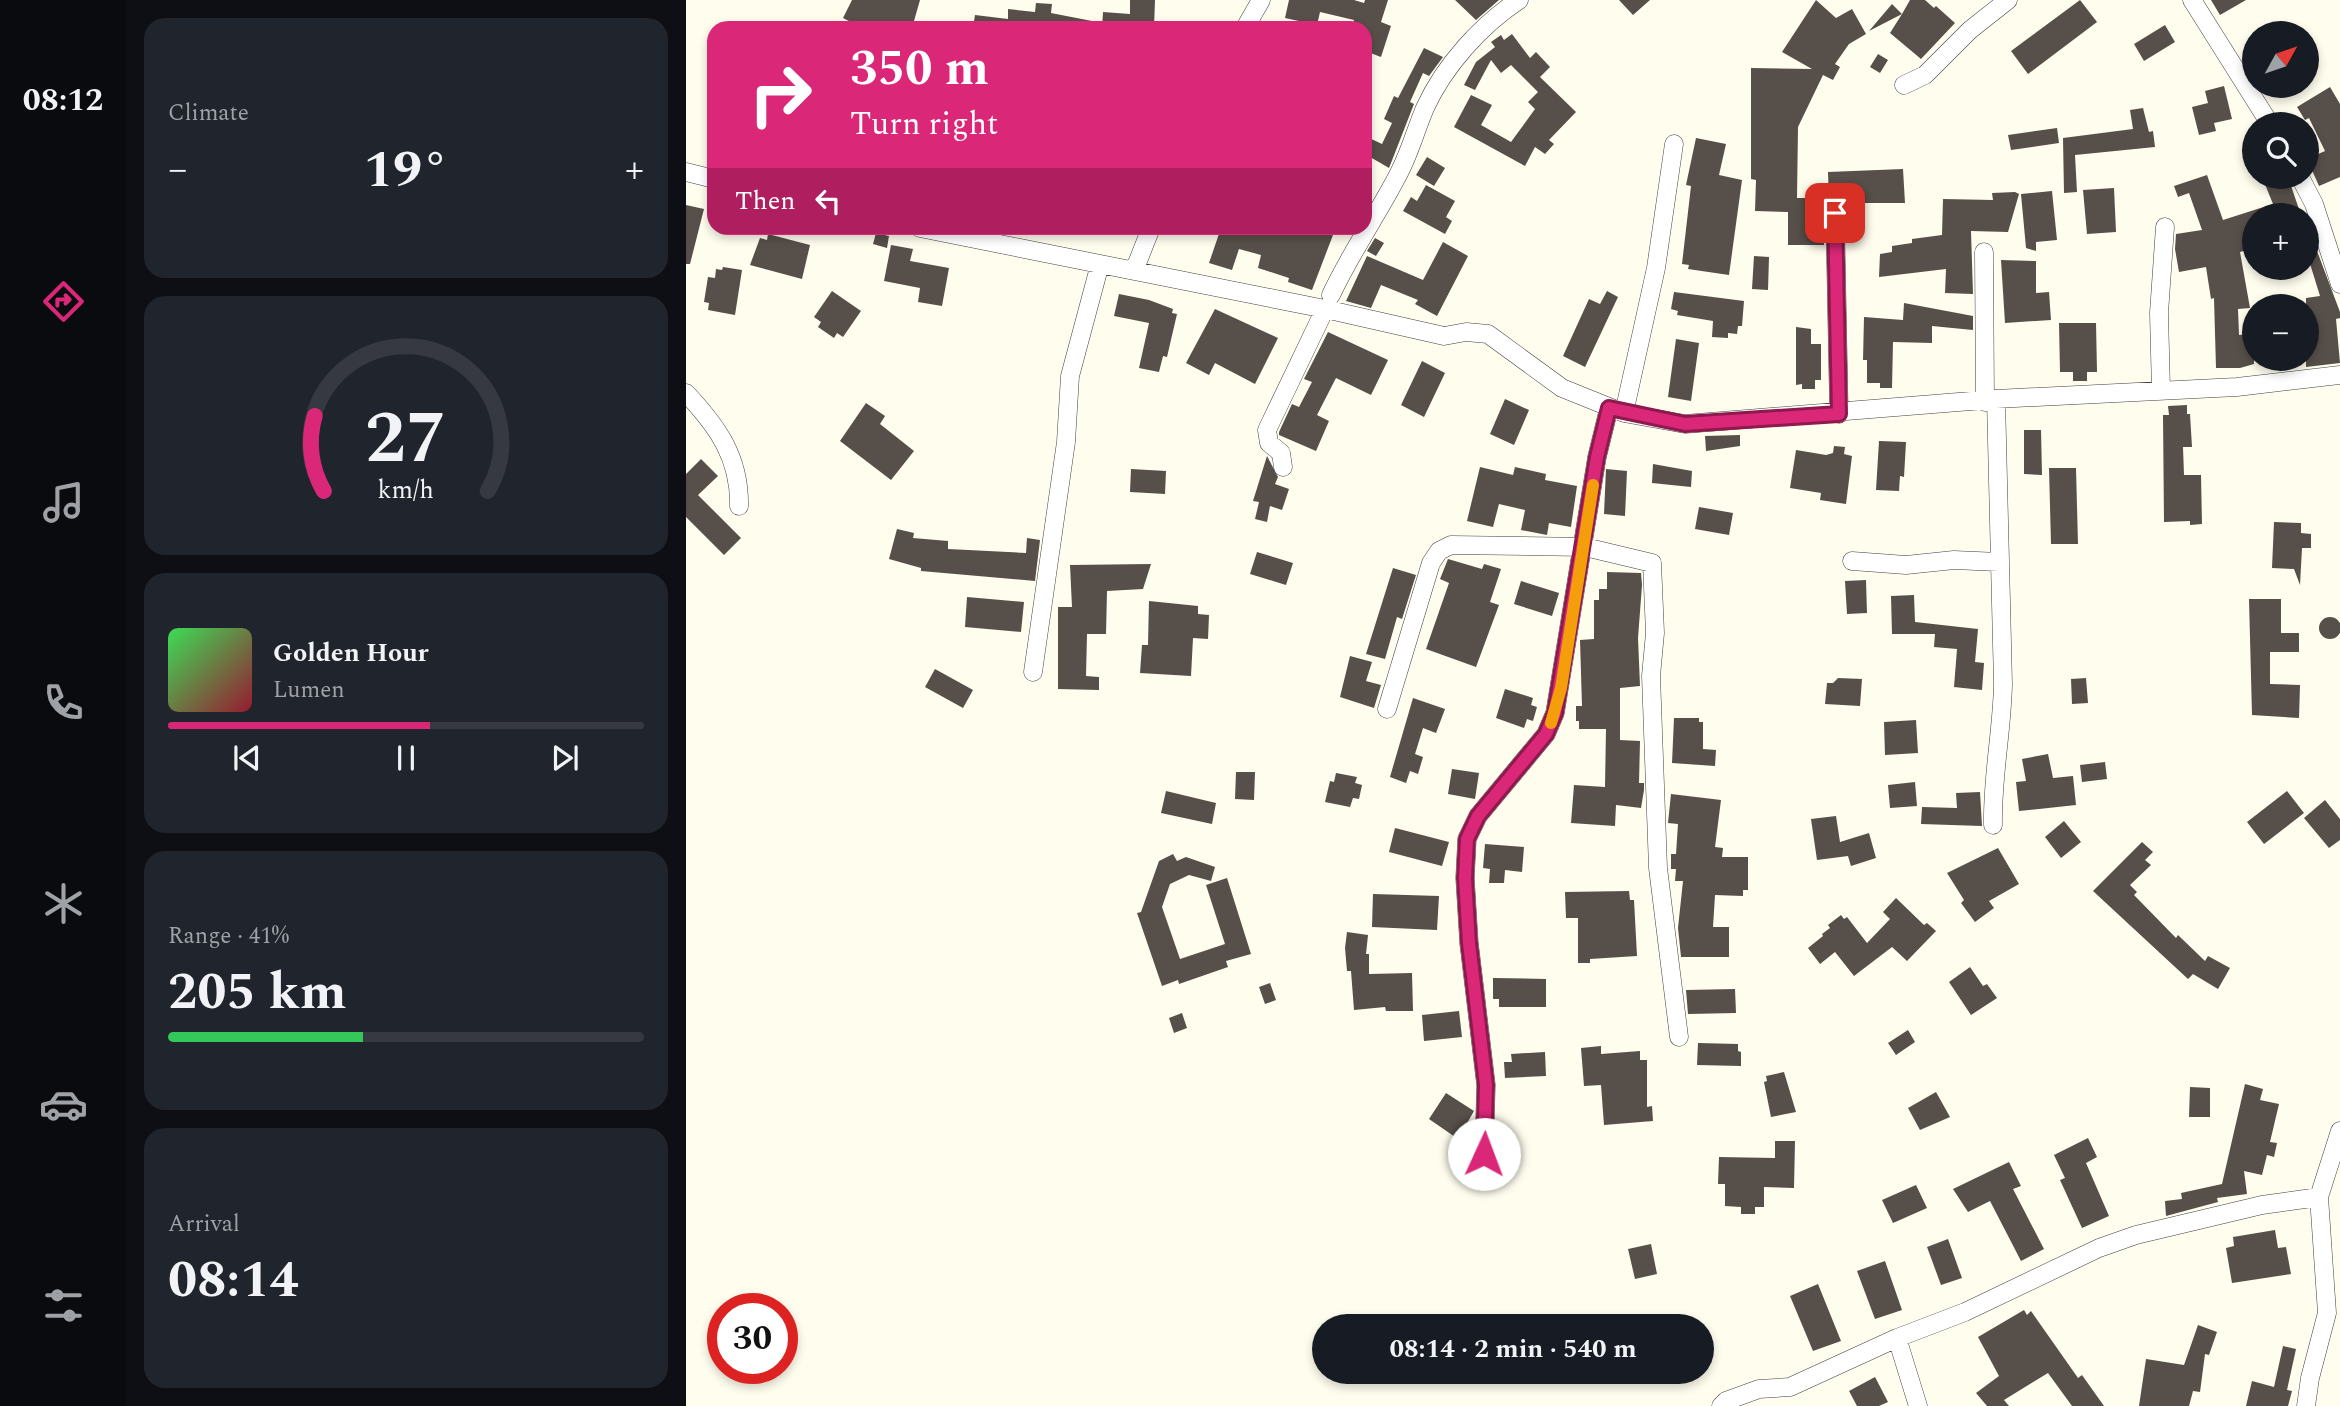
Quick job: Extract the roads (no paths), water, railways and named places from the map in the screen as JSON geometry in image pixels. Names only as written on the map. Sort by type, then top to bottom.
[{"type":"street","points":[[1249,21],[1261,0]]},
{"type":"street","points":[[1372,218],[1400,171],[1426,106],[1446,74],[1486,25],[1519,0]]},
{"type":"street","points":[[1904,85],[1933,69],[1970,30],[2008,0]]},
{"type":"street","points":[[2192,0],[2262,112]]},
{"type":"street","points":[[1484,1154],[1486,1085],[1469,943],[1465,878],[1467,839],[1478,816],[1546,734],[1555,713],[1585,547],[1597,457],[1616,411],[1656,268],[1674,144]]},
{"type":"street","points":[[686,172],[707,177]]},
{"type":"street","points":[[2306,189],[2314,204],[2340,284]]},
{"type":"street","points":[[1835,213],[1839,414]]},
{"type":"street","points":[[2161,391],[2159,313],[2165,227]]},
{"type":"street","points":[[955,235],[1134,271],[1328,302],[1444,336],[1466,332],[1488,334],[1562,388],[1616,411],[1685,424],[1990,401],[2237,387],[2340,375]]},
{"type":"street","points":[[1134,271],[1148,235]]},
{"type":"street","points":[[1283,467],[1280,453],[1269,443],[1267,430],[1346,262],[1362,235]]},
{"type":"street","points":[[1984,252],[1999,562],[2002,731],[1993,790],[1993,825]]},
{"type":"street","points":[[1033,672],[1066,442],[1070,376],[1100,264]]},
{"type":"street","points":[[686,393],[722,435],[736,466],[739,506]]},
{"type":"street","points":[[1387,709],[1423,584],[1438,551],[1451,545],[1585,547],[1652,562],[1655,633],[1652,689],[1658,868],[1679,1037]]},
{"type":"street","points":[[1852,561],[1906,565],[1954,560],[1999,562]]},
{"type":"street","points":[[2306,1406],[2327,1313],[2319,1197],[2340,1131]]},
{"type":"street","points":[[1721,1406],[1726,1401],[1759,1389],[1790,1387],[1897,1338],[1965,1312],[2099,1248],[2136,1235],[2262,1205],[2319,1197]]},
{"type":"street","points":[[1897,1338],[1918,1406]]}]
